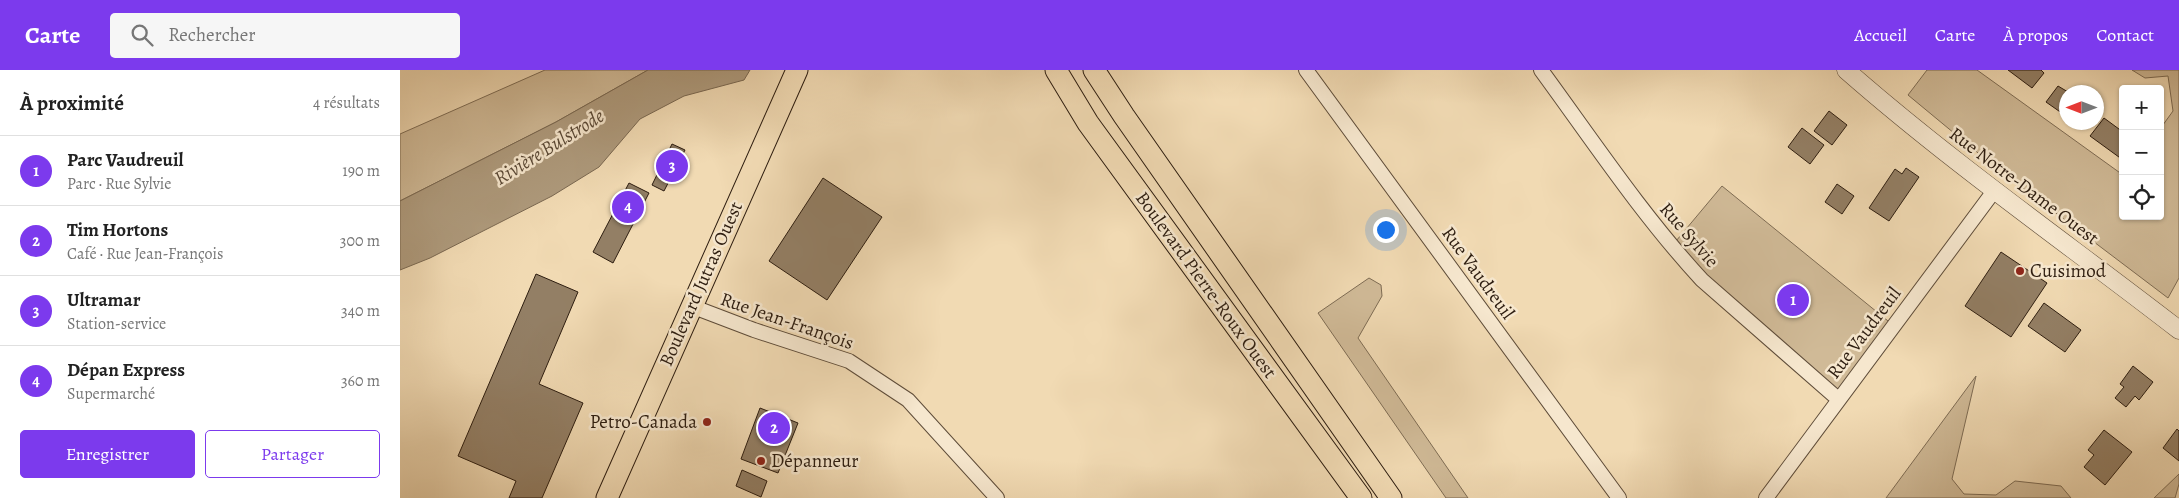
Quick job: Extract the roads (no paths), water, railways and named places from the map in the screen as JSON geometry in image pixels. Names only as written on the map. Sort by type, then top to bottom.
[{"type":"main road","name":"Boulevard Jutras Ouest","points":[[607,498],[690,306],[797,70]]},
{"type":"main road","name":"Boulevard Pierre-Roux Ouest","points":[[1056,70],[1088,123],[1361,498]]},
{"type":"main road","name":"Boulevard Pierre-Roux Ouest","points":[[1094,70],[1124,116],[1391,498]]},
{"type":"street","name":"Rue Vaudreuil","points":[[1306,70],[1619,498]]},
{"type":"street","name":"Rue Sylvie","points":[[1541,70],[1657,230],[1682,258],[1702,280],[1838,399]]},
{"type":"street","name":"Rue Notre-Dame Ouest","points":[[1846,70],[1896,114],[1994,191],[2179,330]]},
{"type":"street","name":"Rue Vaudreuil","points":[[1766,498],[1994,191]]},
{"type":"street","name":"Rue Jean-François","points":[[690,306],[754,330],[849,361],[908,400],[997,498]]},
{"type":"water","name":"Rivière Bulstrode","points":[[648,70],[750,70],[744,80],[684,96],[640,119],[599,167],[552,196],[430,258],[400,270],[400,201],[556,122]]},
{"type":"place","name":"Ultramar","points":[[672,166]]},
{"type":"place","name":"Dépan Express","points":[[628,207]]},
{"type":"place","name":"Cuisimod","points":[[2020,271]]},
{"type":"place","name":"Parc Vaudreuil","points":[[1793,300]]},
{"type":"place","name":"Petro-Canada","points":[[707,422]]},
{"type":"place","name":"Tim Hortons","points":[[774,428]]},
{"type":"place","name":"Dépanneur","points":[[761,461]]}]
